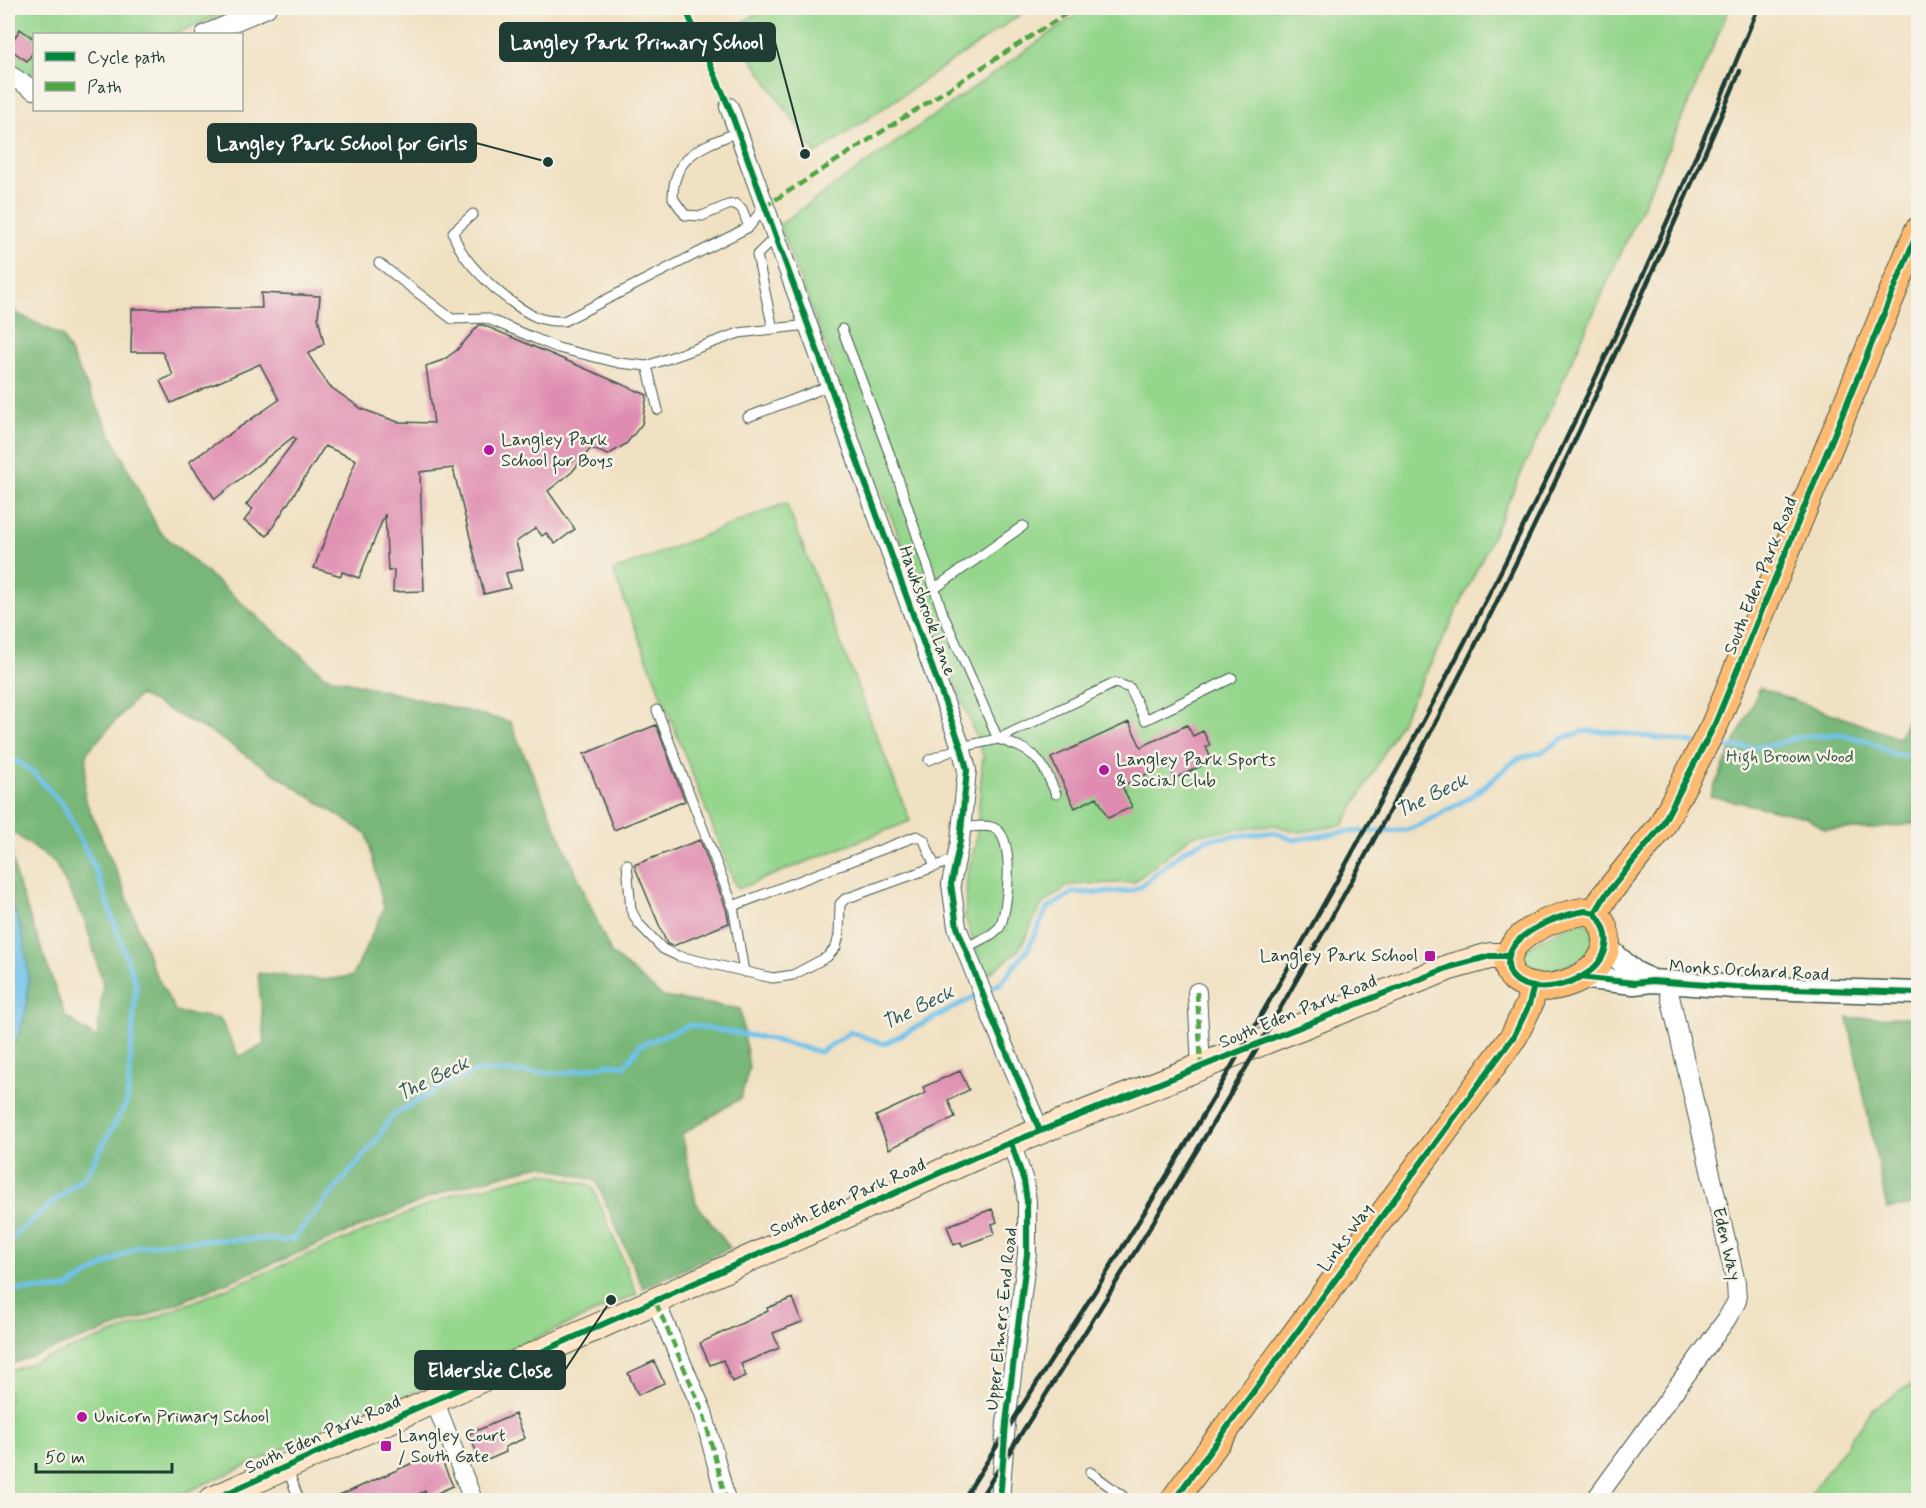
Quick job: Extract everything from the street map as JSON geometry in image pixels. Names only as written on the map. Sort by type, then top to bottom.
[{"type":"main road","name":"South Eden Park Road","points":[[1595,913],[1605,896],[1661,827],[1715,724],[1918,231]]},
{"type":"main road","points":[[1586,911],[1595,913],[1605,931],[1607,948],[1603,959],[1595,969],[1579,977],[1533,989],[1516,982],[1508,968],[1508,956],[1517,942],[1560,918],[1586,911]]},
{"type":"main road","name":"South Eden Park Road","points":[[212,1500],[1011,1143],[1450,967],[1490,956],[1508,956]]},
{"type":"main road","name":"Links Way","points":[[1174,1500],[1514,1036],[1529,1005],[1533,989]]},
{"type":"street","points":[[207,33],[267,8]]},
{"type":"street","points":[[8,74],[33,89]]},
{"type":"street","name":"Hawksbrook Lane","points":[[729,107],[961,747],[967,770],[961,828],[951,884],[957,927],[992,1018],[1040,1131]]},
{"type":"street","name":"Monks Orchard Road","points":[[1607,948],[1635,972],[1659,982]]},
{"type":"street","name":"Monks Orchard Road","points":[[1579,977],[1634,983],[1659,982],[1918,993]]},
{"type":"street","name":"Eden Way","points":[[1595,1500],[1726,1320],[1737,1301],[1736,1283],[1659,982]]},
{"type":"street","points":[[1197,992],[1201,1066]]},
{"type":"street","name":"Upper Elmers End Road","points":[[1000,1500],[1006,1423],[1028,1254],[1027,1200],[1024,1181],[1011,1143]]},
{"type":"street","points":[[656,1303],[704,1412],[726,1500]]},
{"type":"street","points":[[435,1402],[473,1500]]},
{"type":"lane","points":[[738,132],[690,153],[676,178],[673,198],[685,215],[693,217],[736,204],[742,209],[749,227]]},
{"type":"lane","points":[[473,214],[453,232],[479,273],[498,291],[537,318],[564,321],[749,227],[764,207]]},
{"type":"lane","points":[[773,329],[757,255],[775,237]]},
{"type":"lane","points":[[379,263],[452,319],[486,318],[558,348],[619,363],[647,366],[721,338],[807,325]]},
{"type":"lane","points":[[842,329],[893,463],[934,589],[971,681],[998,739],[1028,749],[1038,758],[1056,794]]},
{"type":"lane","points":[[647,366],[658,410]]},
{"type":"lane","points":[[748,417],[829,386]]},
{"type":"lane","points":[[934,589],[1023,526]]},
{"type":"lane","points":[[929,760],[961,747],[998,739],[1115,683],[1130,688],[1145,720],[1232,678]]},
{"type":"lane","points":[[657,710],[733,906],[744,972]]},
{"type":"lane","points":[[961,828],[996,828],[1004,835],[1008,869],[1000,927],[965,948]]},
{"type":"lane","points":[[733,906],[917,836],[924,840],[935,867]]},
{"type":"lane","points":[[627,864],[631,910],[638,923],[663,949],[678,956],[773,978],[793,975],[827,957],[836,946],[840,904],[845,899],[956,859]]},
{"type":"lane","points":[[287,1467],[299,1500]]},
{"type":"lane","points":[[1090,1472],[1128,1500]]},
{"type":"green space","points":[[8,8],[236,8],[177,33],[33,33],[33,87],[8,72]]},
{"type":"green space","points":[[765,8],[1017,8],[1021,14],[816,154],[732,30]]},
{"type":"green space","points":[[1086,8],[1729,8],[1678,127],[1473,578],[1410,703],[1343,825],[1299,832],[1274,825],[1193,835],[1134,882],[1070,885],[1042,904],[1019,950],[985,977],[965,917],[967,876],[976,841],[983,755],[779,225]]},
{"type":"green space","points":[[8,304],[14,312],[62,336],[159,531],[325,676],[510,722],[611,953],[663,997],[740,1009],[749,1068],[741,1098],[682,1134],[696,1203],[730,1248],[643,1288],[596,1181],[541,1165],[451,1189],[142,1318],[8,1365]],"holes":[[[139,695],[211,732],[367,834],[384,908],[353,976],[324,980],[258,973],[265,1044],[239,1057],[220,1019],[176,1012],[153,969],[124,889],[84,797],[87,752]],[[8,829],[55,863],[86,923],[103,984],[97,1039],[65,1016],[16,878]]]},
{"type":"green space","points":[[786,503],[910,821],[737,889],[613,571]]},
{"type":"green space","name":"High Broom Wood","points":[[1760,688],[1899,738],[1918,693],[1918,823],[1874,829],[1824,829],[1806,817],[1710,796]]},
{"type":"green space","points":[[1580,919],[1595,929],[1592,953],[1545,976],[1524,974],[1519,952]]},
{"type":"green space","points":[[1918,1017],[1918,1204],[1887,1209],[1848,1018]]},
{"type":"green space","points":[[543,1173],[592,1186],[637,1294],[168,1500],[8,1500],[8,1372],[145,1322],[455,1194]]},
{"type":"green space","points":[[1918,1380],[1918,1500],[1806,1500],[1872,1409]]},
{"type":"water","points":[[8,897],[22,934],[28,976],[24,1017],[18,1036],[8,1053]]},
{"type":"building","points":[[20,29],[33,38],[33,52],[27,61],[8,48]]},
{"type":"building","points":[[261,293],[320,296],[318,317],[324,344],[308,354],[329,386],[362,409],[398,422],[434,423],[426,366],[443,360],[457,350],[479,325],[483,325],[647,395],[642,424],[626,444],[608,455],[591,448],[572,472],[548,491],[575,529],[555,544],[546,533],[542,536],[536,528],[516,542],[523,569],[506,573],[510,588],[484,594],[453,468],[420,472],[424,591],[393,592],[394,570],[388,571],[385,514],[359,578],[342,572],[341,576],[314,568],[356,460],[325,446],[267,536],[244,521],[253,509],[246,505],[296,439],[293,437],[215,499],[189,462],[279,400],[260,364],[171,403],[160,381],[173,375],[162,352],[131,352],[132,309],[262,308]]},
{"type":"building","name":"Langley Park Sports & Social Club","points":[[1129,722],[1141,747],[1187,725],[1193,736],[1203,731],[1210,745],[1206,747],[1212,761],[1175,778],[1168,764],[1122,786],[1132,807],[1108,818],[1097,797],[1075,808],[1051,758]]},
{"type":"building","points":[[656,725],[685,801],[614,830],[584,754]]},
{"type":"building","points":[[700,840],[726,908],[729,923],[673,946],[667,944],[634,865]]},
{"type":"building","points":[[960,1071],[969,1090],[948,1100],[955,1117],[889,1149],[876,1116],[926,1093],[923,1087]]},
{"type":"building","points":[[992,1209],[997,1222],[992,1224],[995,1234],[962,1246],[961,1242],[954,1245],[947,1226]]},
{"type":"building","points":[[793,1298],[802,1322],[773,1333],[779,1348],[741,1364],[746,1376],[732,1382],[723,1360],[710,1365],[700,1343],[768,1311],[767,1308]]},
{"type":"building","points":[[654,1361],[664,1383],[638,1395],[628,1373]]},
{"type":"building","points":[[515,1414],[525,1438],[505,1447],[506,1452],[481,1463],[469,1434]]},
{"type":"building","points":[[426,1457],[429,1462],[440,1457],[453,1486],[428,1497],[425,1491],[405,1500],[330,1500]]},
{"type":"waterway","name":"The Beck","points":[[8,1290],[65,1289],[136,1247],[176,1241],[293,1239],[373,1145],[392,1116],[449,1083],[477,1071],[566,1073],[611,1064],[625,1066],[640,1045],[690,1025],[770,1039],[820,1052],[851,1032],[884,1044],[1001,983],[1028,949],[1047,909],[1074,892],[1131,891],[1140,887],[1185,850],[1208,839],[1274,832],[1293,840],[1343,832],[1406,830],[1422,824],[1472,796],[1517,759],[1542,752],[1564,738],[1584,731],[1612,732],[1695,743]]},
{"type":"waterway","name":"The Beck","points":[[1713,745],[1738,748],[1770,746],[1798,737],[1838,734],[1869,741],[1895,755],[1918,753]]},
{"type":"waterway","points":[[8,755],[34,773],[65,808],[97,873],[136,985],[127,1102],[86,1175],[8,1241]]},
{"type":"railway","points":[[963,1500],[1125,1244],[1219,1088],[1368,825],[1439,692],[1575,422],[1639,285],[1758,8]]},
{"type":"railway","points":[[979,1500],[1114,1286],[1245,1069],[1386,818],[1546,502],[1645,288],[1740,71]]},
{"type":"marked path","points":[[764,207],[1075,8]]},
{"type":"marked path","points":[[1197,992],[1201,1066]]},
{"type":"marked path","points":[[656,1303],[703,1412],[726,1500]]},
{"type":"cycle path","points":[[685,8],[729,107],[961,747],[967,770],[960,841],[951,884],[957,927],[992,1018],[1040,1131]]},
{"type":"cycle path","points":[[1595,913],[1605,896],[1661,827],[1715,724],[1918,231]]},
{"type":"cycle path","points":[[1586,911],[1595,913],[1606,936],[1603,955],[1591,970],[1572,981],[1550,987],[1530,986],[1515,979],[1508,964],[1508,958],[1512,948],[1522,937],[1548,922],[1586,911]]},
{"type":"cycle path","points":[[212,1500],[975,1157],[1450,967],[1490,956],[1508,956]]},
{"type":"cycle path","points":[[1579,977],[1634,983],[1652,981],[1735,987],[1918,993]]},
{"type":"cycle path","points":[[1174,1500],[1514,1036],[1529,1005],[1533,989]]},
{"type":"cycle path","points":[[1000,1500],[1006,1423],[1027,1254],[1027,1201],[1024,1181],[1011,1143]]},
{"type":"place","name":"Langley Park Primary School","points":[[805,154]]},
{"type":"place","name":"Langley Park School for Girls","points":[[548,162]]},
{"type":"place","name":"Langley Park School for Boys","points":[[489,450]]},
{"type":"place","name":"Langley Park Sports & Social Club","points":[[1104,770]]},
{"type":"place","name":"Langley Park School","points":[[1430,956]]},
{"type":"place","name":"Elderslie Close","points":[[611,1300]]},
{"type":"place","name":"Unicorn Primary School","points":[[82,1417]]},
{"type":"place","name":"Langley Court / South Gate","points":[[386,1446]]}]
